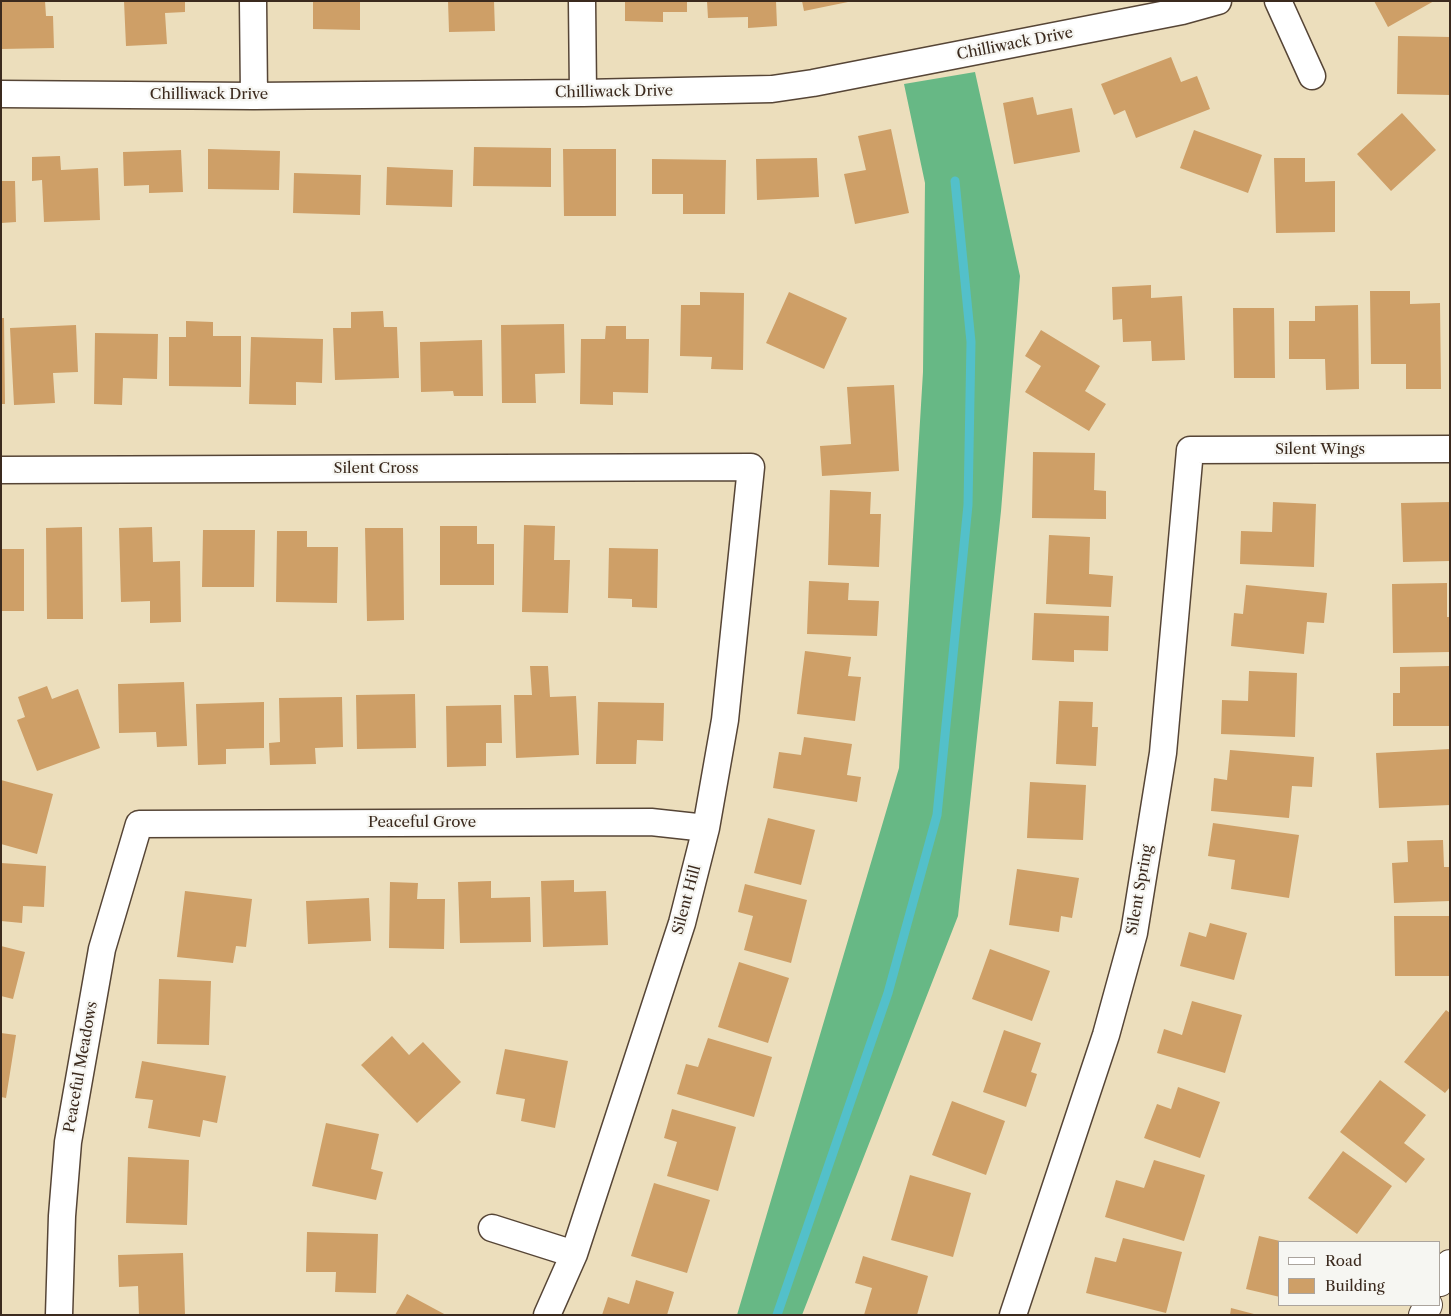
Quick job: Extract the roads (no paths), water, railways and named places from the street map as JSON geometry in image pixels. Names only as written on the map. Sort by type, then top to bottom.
[{"type":"street","points":[[253,1],[254,96]]},
{"type":"street","points":[[582,1],[582,93]]},
{"type":"street","name":"Chilliwack Drive","points":[[1,94],[254,96],[772,89],[813,84],[1182,11],[1218,1]]},
{"type":"street","points":[[1278,1],[1312,76]]},
{"type":"street","name":"Silent Wings","points":[[1190,450],[1450,449]]},
{"type":"street","name":"Silent Spring","points":[[1013,1315],[1106,1036],[1134,933],[1163,752],[1190,450]]},
{"type":"street","name":"Silent Cross","points":[[1,470],[751,467]]},
{"type":"street","name":"Silent Hill","points":[[547,1315],[574,1254],[682,923],[706,828],[725,720],[751,467]]},
{"type":"street","name":"Peaceful Grove","points":[[139,824],[651,822],[706,828]]},
{"type":"street","name":"Peaceful Meadows","points":[[59,1315],[62,1216],[68,1142],[102,949],[139,824]]},
{"type":"street","points":[[492,1228],[574,1254]]},
{"type":"street","points":[[1441,1280],[1450,1264]]},
{"type":"waterway","points":[[777,1315],[888,993],[937,815],[968,505],[971,342],[955,181]]}]
